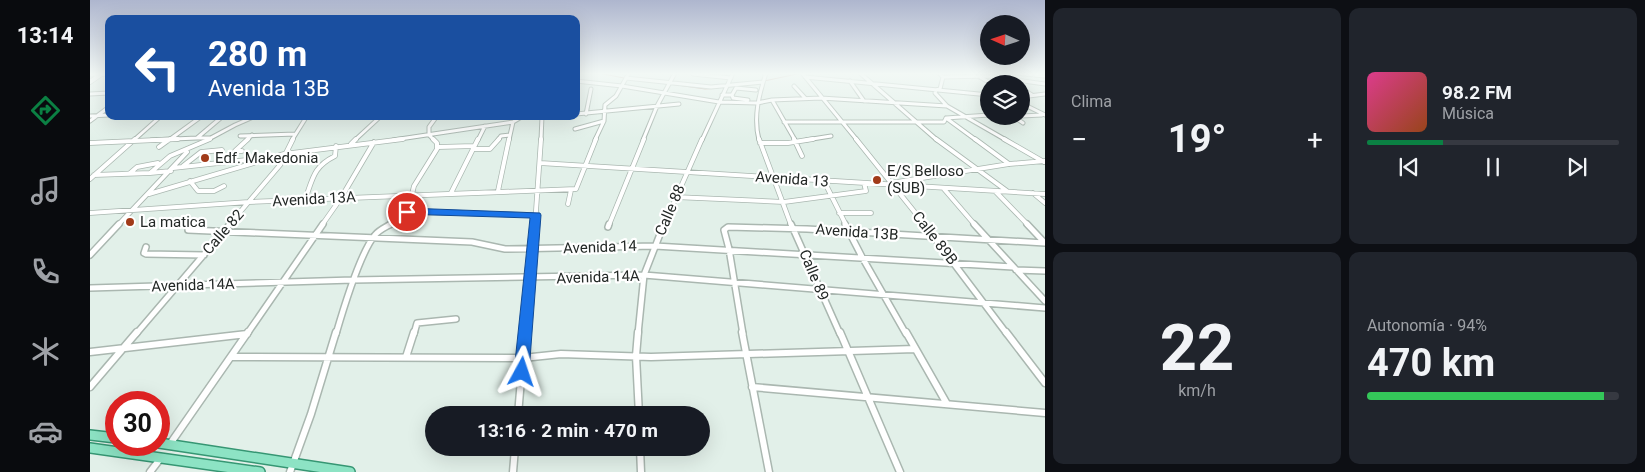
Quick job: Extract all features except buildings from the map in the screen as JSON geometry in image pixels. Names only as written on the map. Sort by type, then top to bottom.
[{"type":"main road","points":[[90,435],[105,437]]},
{"type":"main road","points":[[170,445],[292,467],[350,472]]},
{"type":"main road","points":[[90,448],[260,472]]},
{"type":"street","points":[[586,114],[590,95]]},
{"type":"street","points":[[568,204],[571,190],[577,188],[584,165],[604,121],[605,105],[616,95]]},
{"type":"street","points":[[608,227],[663,95]]},
{"type":"street","points":[[676,95],[719,102],[822,98],[947,106]]},
{"type":"street","name":"Calle 88","points":[[639,406],[636,356],[644,275],[675,197],[722,95]]},
{"type":"street","points":[[732,95],[734,98],[755,102]]},
{"type":"street","name":"Calle 89","points":[[758,95],[755,102],[756,132],[792,227],[806,254],[900,472]]},
{"type":"street","name":"Calle 89B","points":[[820,95],[893,183],[1045,383]]},
{"type":"street","points":[[861,95],[864,100]]},
{"type":"street","points":[[886,95],[950,151],[1008,192]]},
{"type":"street","points":[[937,95],[947,106],[1044,162]]},
{"type":"street","points":[[772,100],[796,141],[802,156]]},
{"type":"street","points":[[580,114],[679,104]]},
{"type":"street","points":[[1030,108],[1045,115]]},
{"type":"street","points":[[90,121],[105,110]]},
{"type":"street","points":[[90,116],[105,115]]},
{"type":"street","points":[[784,122],[916,122],[980,115]]},
{"type":"street","points":[[1030,116],[1045,115]]},
{"type":"street","points":[[90,179],[92,175],[156,120]]},
{"type":"street","points":[[159,147],[196,120]]},
{"type":"street","points":[[197,138],[218,120]]},
{"type":"street","points":[[150,173],[166,157],[211,138],[236,123],[245,120]]},
{"type":"street","name":"Calle 82","points":[[90,387],[280,165],[284,154],[304,120]]},
{"type":"street","points":[[351,144],[377,120]]},
{"type":"street","points":[[435,120],[429,127],[429,135],[437,143],[438,147]]},
{"type":"street","points":[[92,175],[150,173],[336,146],[429,135],[517,120]]},
{"type":"street","points":[[519,406],[538,191],[542,120]]},
{"type":"street","points":[[945,120],[1009,164]]},
{"type":"street","points":[[575,129],[604,121]]},
{"type":"street","points":[[498,191],[514,122]]},
{"type":"street","points":[[450,193],[485,126]]},
{"type":"street","points":[[240,136],[295,134]]},
{"type":"street","points":[[242,151],[236,151],[252,135]]},
{"type":"street","points":[[438,147],[490,149],[501,136],[510,135]]},
{"type":"street","points":[[760,142],[788,143],[831,136]]},
{"type":"street","points":[[90,143],[211,138]]},
{"type":"street","points":[[170,436],[231,357],[284,282],[341,198],[374,142]]},
{"type":"street","points":[[305,200],[317,168],[323,162],[335,156],[336,146]]},
{"type":"street","points":[[292,467],[353,280],[372,238],[382,228],[401,218],[407,212],[411,204],[411,195],[438,147]]},
{"type":"street","points":[[182,167],[201,152],[222,150]]},
{"type":"street","points":[[90,255],[187,152]]},
{"type":"street","points":[[149,194],[272,156]]},
{"type":"street","points":[[893,183],[1009,164],[1044,162]]},
{"type":"street","points":[[130,173],[137,167],[158,163]]},
{"type":"street","name":"Avenida 13","points":[[540,163],[824,181],[893,183],[944,189],[1045,194]]},
{"type":"street","points":[[190,181],[198,191],[214,191],[224,186]]},
{"type":"street","points":[[824,181],[862,257],[947,404]]},
{"type":"street","points":[[675,197],[784,202],[866,191],[864,183]]},
{"type":"street","points":[[944,189],[1045,302]]},
{"type":"street","name":"Avenida 13A","points":[[90,214],[249,202],[498,191],[571,190]]},
{"type":"street","points":[[996,191],[1045,243]]},
{"type":"street","points":[[1033,193],[1045,203]]},
{"type":"street","points":[[407,212],[536,215]]},
{"type":"street","points":[[839,212],[871,213]]},
{"type":"street","name":"Avenida 13B","points":[[729,249],[724,230],[728,227],[792,227],[934,238],[1045,243]]},
{"type":"street","name":"Avenida 14","points":[[188,230],[472,242],[505,249],[532,250],[655,246],[729,249],[955,263],[1045,271]]},
{"type":"street","points":[[146,247],[144,253],[146,254],[204,255]]},
{"type":"street","points":[[729,249],[746,355],[769,472]]},
{"type":"street","name":"Avenida 14A","points":[[90,288],[353,280],[644,275],[1045,308]]},
{"type":"street","points":[[406,357],[417,323],[456,319]]},
{"type":"street","points":[[90,352],[121,350],[247,334]]},
{"type":"street","points":[[231,357],[523,358],[562,354],[636,356],[746,355],[848,353],[915,349]]},
{"type":"street","points":[[752,387],[1045,413]]},
{"type":"street","points":[[513,472],[514,456]]},
{"type":"street","points":[[640,456],[641,472]]},
{"type":"street","points":[[150,472],[160,458]]},
{"type":"place","name":"Edf. Makedonia","points":[[205,158]]},
{"type":"place","name":"E/S Belloso (SUB)","points":[[877,180]]},
{"type":"place","name":"La matica","points":[[130,222]]},
{"type":"route","points":[[407,212],[536,215],[522,372]]}]
